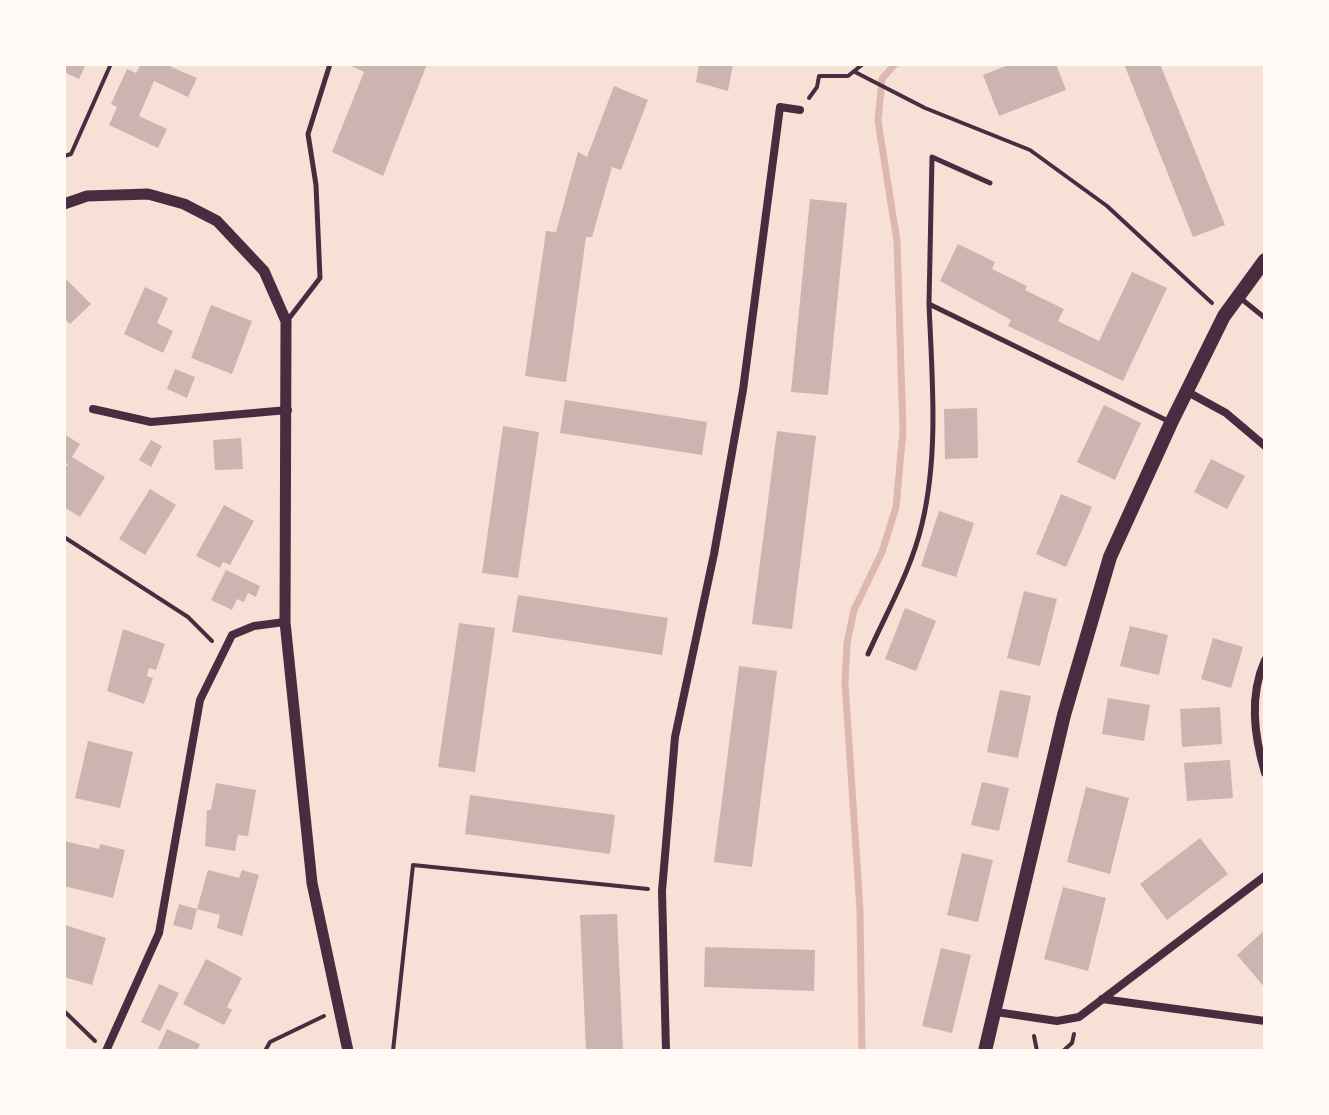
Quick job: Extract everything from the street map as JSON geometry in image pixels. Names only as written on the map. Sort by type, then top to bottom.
[{"type":"main road","points":[[985,1051],[1079,659],[1110,557],[1224,316],[1265,260]]},
{"type":"street","points":[[666,1051],[662,891],[675,737],[714,554],[743,390],[780,107],[800,110]]},
{"type":"street","points":[[64,204],[87,196],[148,194],[184,204],[217,221],[264,271],[286,321],[285,622],[312,883],[348,1051]]},
{"type":"street","points":[[1186,391],[1226,413],[1265,446]]},
{"type":"street","points":[[93,409],[151,422],[288,410]]},
{"type":"street","points":[[106,1051],[159,933],[200,700],[232,635],[254,626],[285,622]]},
{"type":"street","points":[[1265,660],[1255,682],[1256,741],[1265,773]]},
{"type":"street","points":[[996,1012],[1057,1021],[1079,1017],[1265,876]]},
{"type":"street","points":[[1102,999],[1265,1021]]},
{"type":"lane","points":[[286,321],[320,278],[316,185],[308,134],[330,64]]},
{"type":"lane","points":[[868,654],[906,575],[925,510],[933,425],[929,304],[932,157],[990,183]]},
{"type":"lane","points":[[1238,297],[1265,318]]},
{"type":"lane","points":[[929,304],[1171,423]]},
{"type":"path","points":[[800,110],[817,87],[819,76],[836,78],[855,72],[863,64]]},
{"type":"path","points":[[64,155],[71,154],[110,66]]},
{"type":"path","points":[[855,72],[925,108],[1030,150],[1107,206],[1224,316]]},
{"type":"path","points":[[64,537],[188,617],[222,651]]},
{"type":"path","points":[[393,1051],[413,865],[662,891]]},
{"type":"path","points":[[265,1051],[270,1042],[337,1010]]},
{"type":"path","points":[[64,1011],[106,1051]]},
{"type":"path","points":[[1034,1036],[1037,1051]]},
{"type":"building","points":[[64,64],[86,64],[79,79],[64,72]]},
{"type":"building","points":[[141,64],[172,64],[171,67],[197,78],[188,97],[154,81],[139,116],[167,129],[158,148],[109,125],[117,107],[111,104],[127,69],[136,73]]},
{"type":"building","points":[[347,64],[427,64],[383,176],[332,152],[364,72]]},
{"type":"building","points":[[699,64],[733,64],[728,91],[696,82]]},
{"type":"building","points":[[1011,64],[1056,64],[1066,90],[999,116],[983,75]]},
{"type":"building","points":[[1124,64],[1160,64],[1225,225],[1193,237]]},
{"type":"building","points":[[614,86],[648,100],[621,170],[612,167],[592,237],[586,237],[566,382],[525,376],[546,231],[556,232],[578,152],[587,157]]},
{"type":"building","points":[[810,199],[847,203],[828,395],[791,392]]},
{"type":"building","points":[[958,244],[995,262],[992,269],[1027,286],[1025,290],[1064,309],[1058,321],[1099,341],[1132,272],[1167,288],[1123,381],[1008,326],[1011,320],[940,281]]},
{"type":"building","points":[[64,277],[91,304],[70,324],[64,318]]},
{"type":"building","points":[[145,287],[168,298],[157,323],[173,331],[163,353],[124,334]]},
{"type":"building","points":[[211,305],[252,321],[232,374],[191,358]]},
{"type":"building","points":[[175,369],[195,377],[187,398],[167,389]]},
{"type":"building","points":[[565,400],[707,422],[702,455],[560,433]]},
{"type":"building","points":[[1104,405],[1141,423],[1115,480],[1077,462]]},
{"type":"building","points":[[977,408],[978,458],[945,459],[944,409]]},
{"type":"building","points":[[503,426],[539,432],[518,578],[482,573]]},
{"type":"building","points":[[777,431],[816,436],[792,629],[752,624]]},
{"type":"building","points":[[64,434],[80,444],[72,457],[105,477],[80,517],[64,507],[64,470],[68,464],[64,462]]},
{"type":"building","points":[[241,438],[243,469],[215,470],[213,440]]},
{"type":"building","points":[[151,440],[162,446],[151,467],[139,460]]},
{"type":"building","points":[[1211,459],[1245,476],[1227,509],[1194,492]]},
{"type":"building","points":[[150,489],[176,505],[145,555],[119,539]]},
{"type":"building","points":[[1061,494],[1092,507],[1066,567],[1036,554]]},
{"type":"building","points":[[224,505],[254,521],[230,565],[223,562],[220,568],[196,556]]},
{"type":"building","points":[[939,511],[974,523],[956,577],[921,566]]},
{"type":"building","points":[[226,570],[260,586],[256,597],[248,593],[244,602],[237,599],[232,610],[211,600]]},
{"type":"building","points":[[1024,591],[1057,599],[1040,666],[1007,658]]},
{"type":"building","points":[[518,595],[668,618],[662,655],[512,632]]},
{"type":"building","points":[[905,608],[936,621],[916,671],[885,659]]},
{"type":"building","points":[[459,623],[495,628],[475,772],[438,767]]},
{"type":"building","points":[[1130,626],[1168,635],[1159,675],[1120,666]]},
{"type":"building","points":[[123,629],[165,644],[156,670],[149,668],[147,676],[153,678],[144,704],[107,691]]},
{"type":"building","points":[[1213,638],[1243,647],[1231,688],[1201,679]]},
{"type":"building","points":[[739,666],[777,671],[752,867],[714,862]]},
{"type":"building","points":[[1000,690],[1031,696],[1018,758],[987,752]]},
{"type":"building","points":[[1108,698],[1150,705],[1144,741],[1102,734]]},
{"type":"building","points":[[1220,707],[1222,744],[1182,747],[1180,709]]},
{"type":"building","points":[[88,741],[133,752],[120,808],[75,798]]},
{"type":"building","points":[[1230,760],[1233,798],[1187,801],[1184,763]]},
{"type":"building","points":[[982,782],[1009,788],[999,831],[971,825]]},
{"type":"building","points":[[216,783],[256,790],[248,836],[238,835],[235,851],[205,846],[207,810],[211,810]]},
{"type":"building","points":[[1086,787],[1129,798],[1110,874],[1067,862]]},
{"type":"building","points":[[470,795],[615,815],[610,854],[465,834]]},
{"type":"building","points":[[1200,838],[1228,874],[1167,920],[1140,884]]},
{"type":"building","points":[[64,841],[99,849],[100,844],[125,850],[113,898],[64,886]]},
{"type":"building","points":[[962,853],[993,860],[978,922],[947,915]]},
{"type":"building","points":[[208,870],[239,878],[242,870],[259,875],[242,936],[217,928],[220,915],[197,909]]},
{"type":"building","points":[[1063,887],[1106,898],[1088,971],[1044,959]]},
{"type":"building","points":[[179,904],[197,909],[192,930],[173,925]]},
{"type":"building","points":[[617,914],[623,1051],[586,1051],[580,915]]},
{"type":"building","points":[[65,925],[106,938],[92,985],[64,977]]},
{"type":"building","points":[[1265,930],[1265,988],[1237,955]]},
{"type":"building","points":[[705,947],[815,950],[814,991],[704,987]]},
{"type":"building","points":[[941,948],[971,955],[952,1033],[922,1026]]},
{"type":"building","points":[[206,959],[242,978],[227,1007],[232,1010],[224,1025],[183,1004]]},
{"type":"building","points":[[159,984],[179,993],[160,1031],[141,1022]]},
{"type":"building","points":[[167,1029],[200,1044],[197,1051],[157,1051]]},
{"type":"waterway","points":[[862,1051],[860,910],[845,683],[847,643],[854,610],[882,552],[896,507],[903,431],[897,241],[878,121],[882,79],[895,64]]}]
